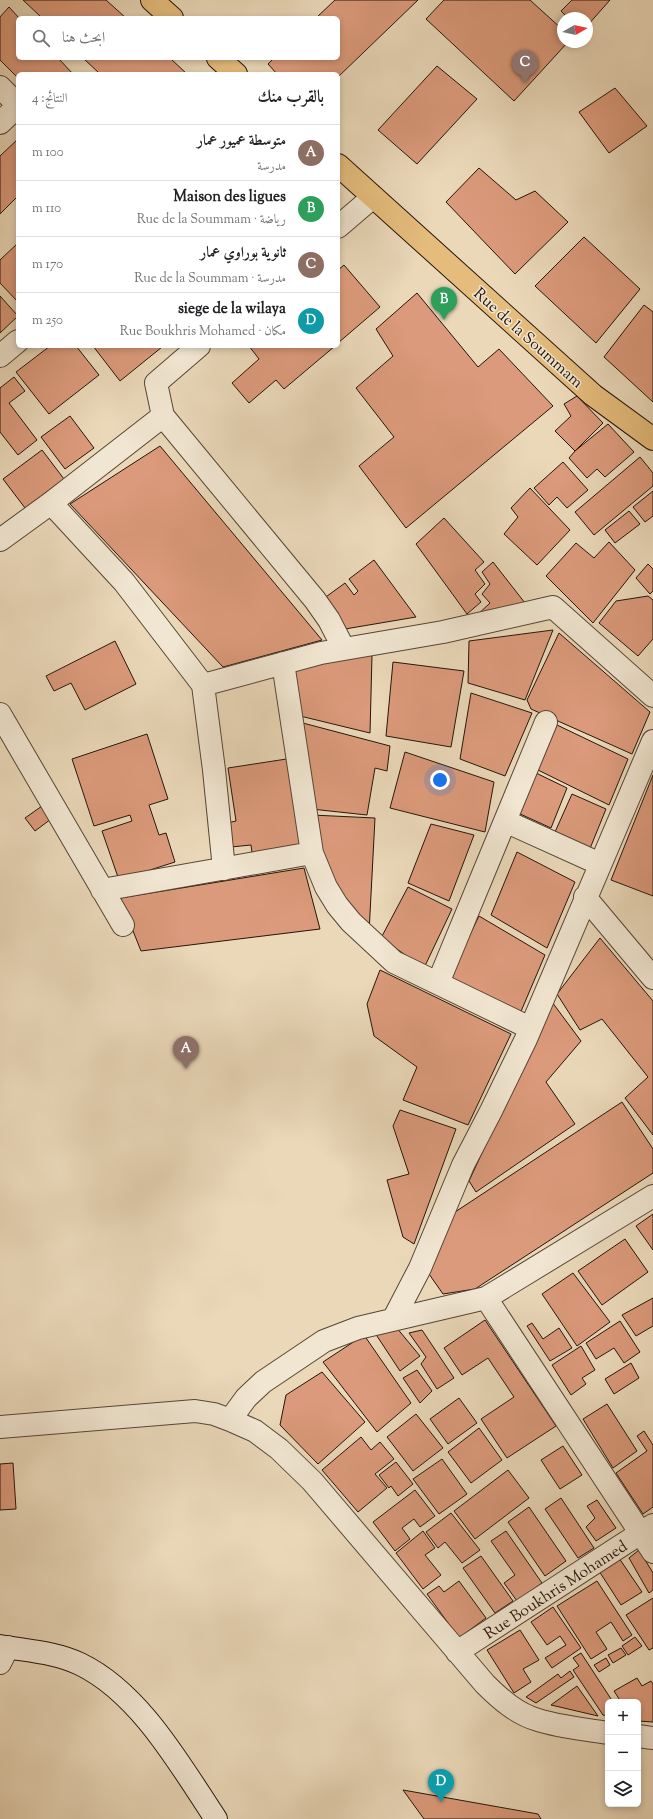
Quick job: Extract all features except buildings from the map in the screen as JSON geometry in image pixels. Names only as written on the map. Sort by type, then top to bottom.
[{"type":"main road","points":[[152,0],[170,16]]},
{"type":"main road","points":[[220,60],[234,72]]},
{"type":"main road","name":"Rue de la Soummam","points":[[340,167],[593,395],[653,439]]},
{"type":"street","points":[[0,87],[16,104]]},
{"type":"street","points":[[0,123],[16,108]]},
{"type":"street","points":[[340,225],[373,197]]},
{"type":"street","points":[[0,356],[16,343]]},
{"type":"street","points":[[197,348],[156,383],[163,416],[315,600],[329,620],[344,649]]},
{"type":"street","points":[[0,540],[51,503],[163,416]]},
{"type":"street","points":[[51,503],[124,582],[203,685],[214,770],[224,869]]},
{"type":"street","points":[[203,685],[321,652],[443,632],[554,607],[653,696]]},
{"type":"street","points":[[283,662],[312,853],[326,887],[337,905],[351,922],[394,962],[530,1028]]},
{"type":"street","points":[[0,714],[123,925]]},
{"type":"street","points":[[438,983],[546,722]]},
{"type":"street","points":[[394,1318],[420,1268],[463,1165],[492,1111],[530,1028],[653,741]]},
{"type":"street","points":[[505,821],[600,864]]},
{"type":"street","points":[[102,890],[312,853]]},
{"type":"street","points":[[585,897],[653,978]]},
{"type":"street","points":[[230,1420],[246,1398],[263,1382],[324,1342],[346,1332],[394,1318],[486,1298],[653,1196]]},
{"type":"street","points":[[486,1298],[647,1529],[653,1552]]},
{"type":"street","points":[[0,1427],[195,1411],[214,1414],[255,1431],[279,1450],[312,1481],[457,1652],[494,1693],[512,1707],[538,1720],[605,1732]]},
{"type":"street","name":"Rue Boukhris Mohamed","points":[[457,1652],[647,1529]]},
{"type":"street","points":[[3,1652],[55,1655],[80,1664],[100,1676],[138,1711],[158,1735],[216,1819]]},
{"type":"street","points":[[641,1736],[653,1738]]},
{"type":"place","name":"ثانوية بوراوي عمار","points":[[525,83]]},
{"type":"place","name":"Maison des ligues","points":[[444,320]]},
{"type":"place","name":"متوسطة عميور عمار","points":[[186,1069]]},
{"type":"place","name":"siege de la wilaya","points":[[441,1802]]}]
